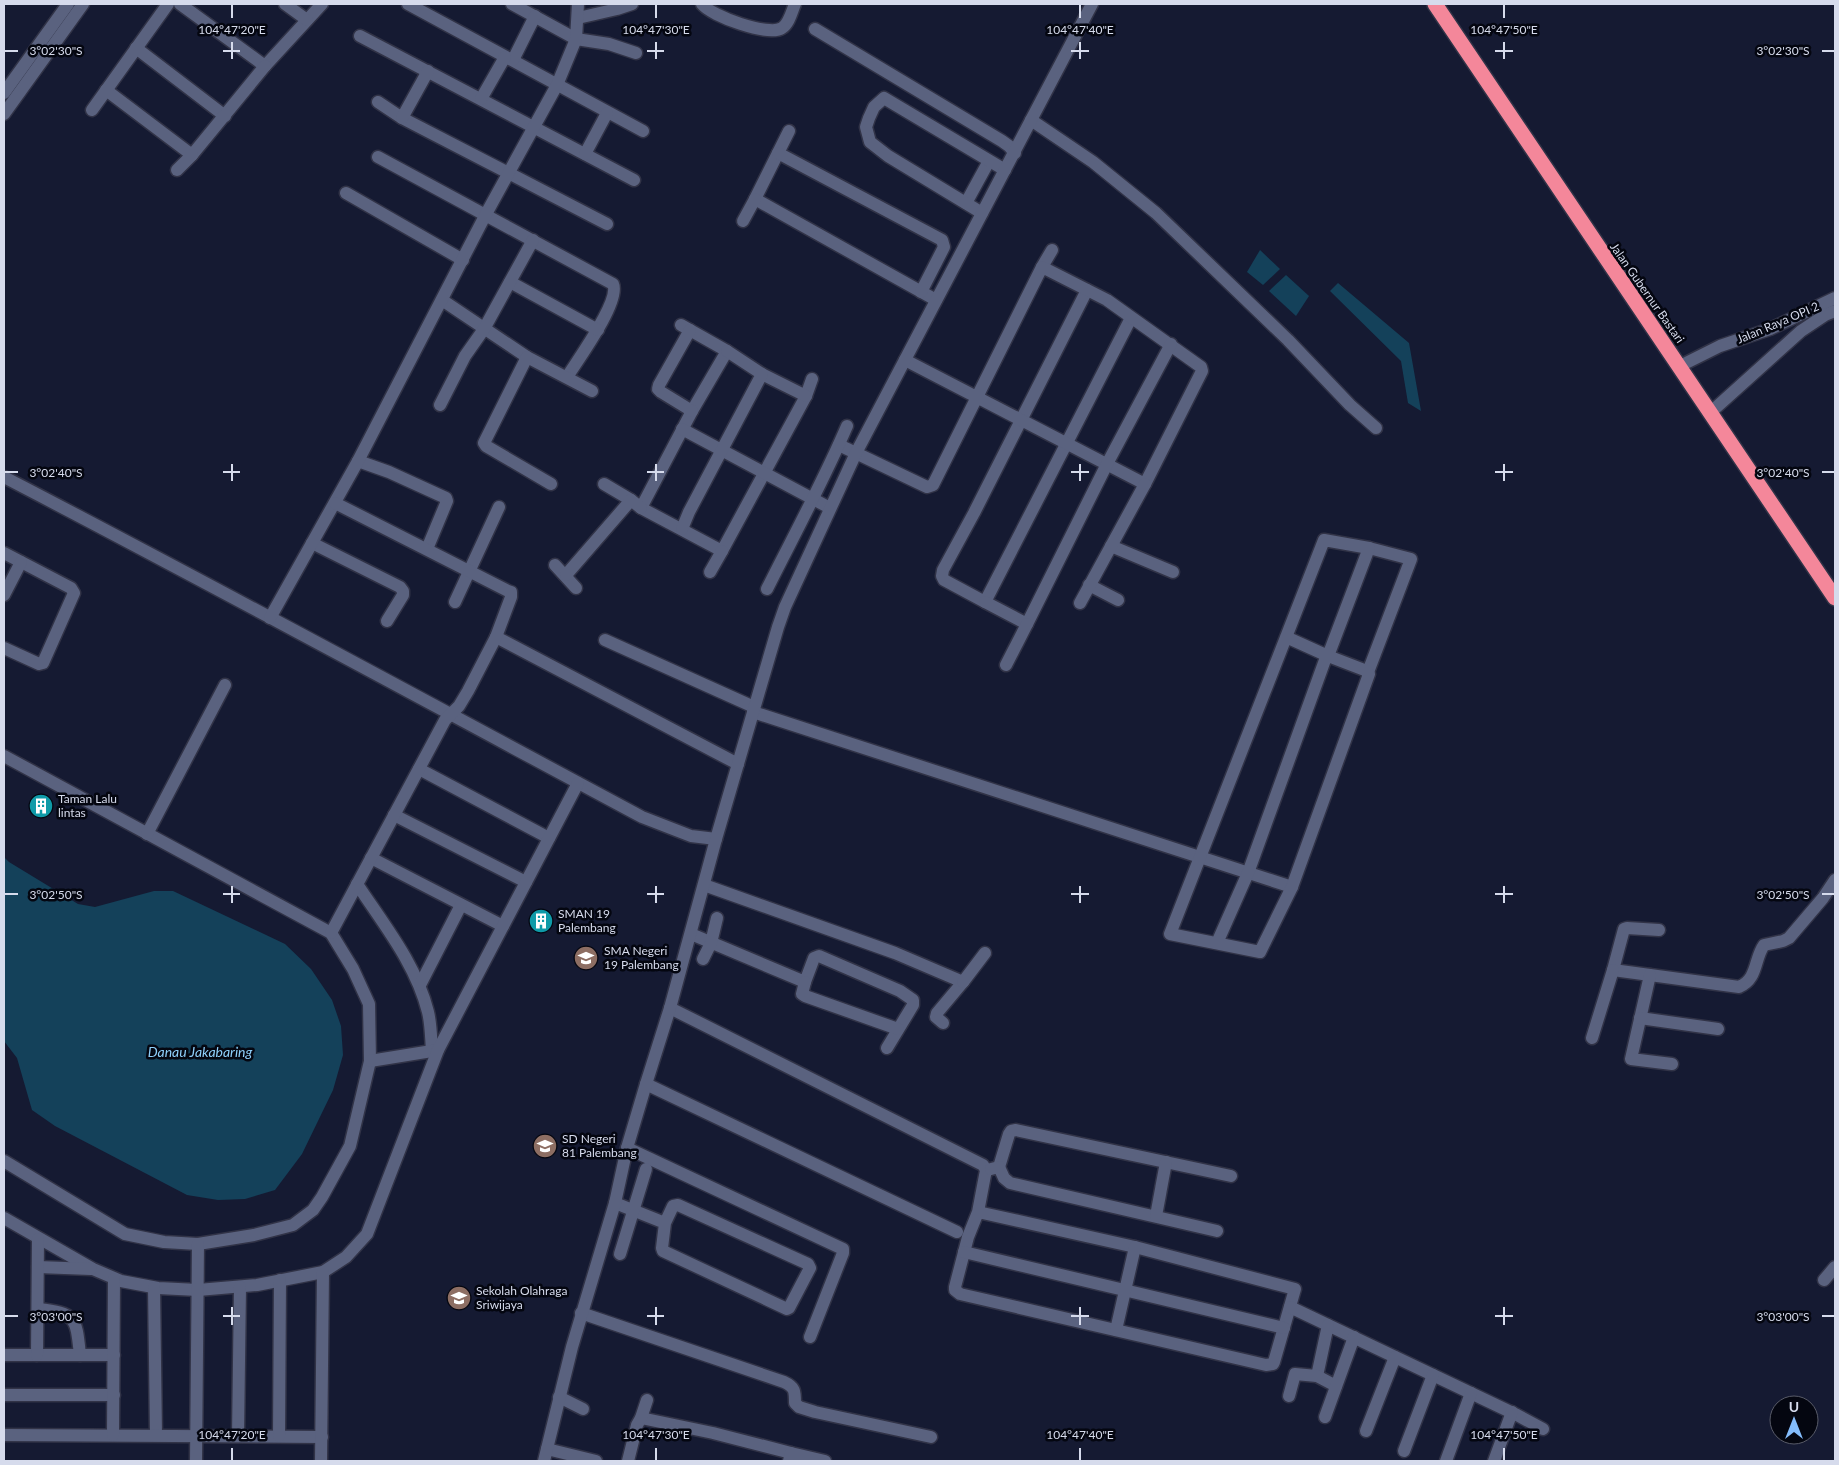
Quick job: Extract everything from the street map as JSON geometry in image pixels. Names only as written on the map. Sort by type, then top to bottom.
[{"type":"highway","name":"Jalan Gubernur Bastari","points":[[1435,4],[1835,598]]},
{"type":"street","points":[[6,85],[68,4]]},
{"type":"street","points":[[4,114],[82,4]]},
{"type":"street","points":[[92,110],[168,4]]},
{"type":"street","points":[[180,4],[265,66]]},
{"type":"street","points":[[285,4],[307,20]]},
{"type":"street","points":[[177,170],[225,116],[265,66],[322,4]]},
{"type":"street","points":[[408,4],[643,131]]},
{"type":"street","points":[[512,4],[530,11],[576,39],[609,44],[636,53]]},
{"type":"street","points":[[270,618],[358,461],[486,214],[557,85],[576,39],[578,4]]},
{"type":"street","points":[[578,18],[632,4]]},
{"type":"street","points":[[702,4],[704,8],[714,14],[753,28],[778,30],[785,26],[795,4]]},
{"type":"street","points":[[596,1461],[545,1455],[581,1313],[615,1204],[627,1148],[670,1008],[716,839],[783,614],[856,453],[1092,4]]},
{"type":"street","points":[[481,99],[509,58],[530,11]]},
{"type":"street","points":[[815,29],[1002,141],[1015,153]]},
{"type":"street","points":[[360,36],[634,180]]},
{"type":"street","points":[[136,48],[225,116]]},
{"type":"street","points":[[402,118],[428,71]]},
{"type":"street","points":[[106,90],[192,155]]},
{"type":"street","points":[[982,213],[888,156],[870,142],[866,127],[874,107],[884,98],[1005,170]]},
{"type":"street","points":[[378,102],[402,118],[607,224]]},
{"type":"street","points":[[585,154],[607,113]]},
{"type":"street","points":[[1031,120],[1093,162],[1156,213],[1288,340],[1350,405],[1376,428]]},
{"type":"street","points":[[743,221],[789,131]]},
{"type":"street","points":[[778,153],[942,240],[944,247],[921,292]]},
{"type":"street","points":[[378,157],[613,284],[615,291],[598,330],[566,377]]},
{"type":"street","points":[[966,203],[989,161]]},
{"type":"street","points":[[346,193],[463,260]]},
{"type":"street","points":[[755,199],[936,300]]},
{"type":"street","points":[[440,405],[533,240]]},
{"type":"street","points":[[839,445],[930,487],[1052,250]]},
{"type":"street","points":[[1042,267],[1107,300],[1171,344],[1201,367],[1202,371],[1145,484],[1080,603]]},
{"type":"street","points":[[510,282],[598,330]]},
{"type":"street","points":[[1027,624],[944,580],[942,576],[943,570],[1087,290]]},
{"type":"street","name":"Jalan Raya OPI 2","points":[[1680,366],[1720,346],[1770,328],[1835,298]]},
{"type":"street","points":[[442,300],[528,357],[592,391]]},
{"type":"street","name":"Jalan Raya OPI 2","points":[[1711,412],[1801,331],[1825,315],[1835,311]]},
{"type":"street","points":[[985,602],[1131,318]]},
{"type":"street","points":[[692,410],[658,389],[685,328],[726,350],[762,374],[806,396]]},
{"type":"street","points":[[1006,665],[1107,464],[1171,344]]},
{"type":"street","points":[[566,575],[636,504],[682,429],[726,350]]},
{"type":"street","points":[[528,357],[484,443],[486,446],[551,484]]},
{"type":"street","points":[[905,360],[1145,484]]},
{"type":"street","points":[[682,530],[689,512],[762,374]]},
{"type":"street","points":[[710,572],[806,396],[812,379]]},
{"type":"street","points":[[767,589],[825,475],[847,426]]},
{"type":"street","points":[[682,429],[830,508]]},
{"type":"street","points":[[358,461],[389,472],[446,498],[447,501],[427,549]]},
{"type":"street","points":[[825,475],[841,484]]},
{"type":"street","points":[[4,477],[215,587],[642,817],[691,836],[716,839]]},
{"type":"street","points":[[604,484],[636,504],[722,551]]},
{"type":"street","points":[[331,932],[445,720],[463,699],[496,637],[511,597],[511,592],[335,503]]},
{"type":"street","points":[[455,602],[499,507]]},
{"type":"street","points":[[1324,540],[1370,548],[1412,559],[1368,672],[1292,887],[1260,952],[1170,934],[1286,637],[1324,540]]},
{"type":"street","points":[[312,543],[400,587],[403,595],[387,622]]},
{"type":"street","points":[[1111,546],[1173,572]]},
{"type":"street","points":[[1217,943],[1248,872],[1325,660],[1370,548]]},
{"type":"street","points":[[4,553],[71,588],[74,593],[42,663],[39,664],[4,648]]},
{"type":"street","points":[[4,595],[20,562]]},
{"type":"street","points":[[555,565],[576,588]]},
{"type":"street","points":[[1090,585],[1118,600]]},
{"type":"street","points":[[496,637],[738,764]]},
{"type":"street","points":[[1286,637],[1368,672]]},
{"type":"street","points":[[605,640],[754,710],[1292,887]]},
{"type":"street","points":[[146,834],[225,685]]},
{"type":"street","points":[[4,756],[331,932],[353,969],[369,1004],[370,1062],[350,1146],[313,1210],[293,1225],[254,1235],[198,1244],[164,1242],[125,1234],[4,1162]]},
{"type":"street","points":[[419,769],[549,838]]},
{"type":"street","points":[[4,1218],[93,1269],[114,1278],[154,1288],[198,1290],[257,1285],[323,1272],[346,1257],[367,1234],[435,1050],[578,783]]},
{"type":"street","points":[[394,815],[526,882]]},
{"type":"street","points":[[371,858],[503,926]]},
{"type":"street","points":[[1614,970],[1739,987],[1744,985],[1756,970],[1759,952],[1764,945],[1789,938],[1823,898],[1835,880]]},
{"type":"street","points":[[357,884],[402,952],[420,985],[429,1014],[435,1050]]},
{"type":"street","points":[[704,886],[895,953],[963,982]]},
{"type":"street","points":[[420,985],[461,905]]},
{"type":"street","points":[[703,959],[711,943],[717,918]]},
{"type":"street","points":[[1592,1038],[1614,970],[1624,929],[1659,930]]},
{"type":"street","points":[[690,934],[805,982]]},
{"type":"street","points":[[943,1023],[936,1017],[937,1013],[986,954]]},
{"type":"street","points":[[887,1048],[914,1002],[909,996],[900,991],[819,956],[814,958],[802,994],[898,1029]]},
{"type":"street","points":[[1650,975],[1632,1059],[1672,1064]]},
{"type":"street","points":[[670,1008],[983,1165],[986,1170],[978,1212],[964,1252],[955,1287],[955,1290],[960,1294],[1266,1365],[1273,1364],[1295,1288],[1135,1247],[978,1212]]},
{"type":"street","points":[[1640,1018],[1718,1029]]},
{"type":"street","points":[[370,1062],[435,1050]]},
{"type":"street","points":[[646,1084],[957,1232]]},
{"type":"street","points":[[1217,1231],[1010,1183],[1004,1178],[999,1167],[1009,1134],[1016,1130],[1230,1176]]},
{"type":"street","points":[[627,1148],[843,1249],[844,1253],[810,1336]]},
{"type":"street","points":[[1156,1216],[1166,1162]]},
{"type":"street","points":[[986,1170],[999,1167]]},
{"type":"street","points":[[620,1254],[646,1169]]},
{"type":"street","points":[[615,1204],[665,1223]]},
{"type":"street","points":[[678,1205],[808,1264],[810,1268],[787,1309],[664,1251],[662,1248],[665,1223],[673,1206],[678,1205]]},
{"type":"street","points":[[38,1239],[38,1355]]},
{"type":"street","points":[[196,1461],[198,1244]]},
{"type":"street","points":[[1116,1330],[1135,1247]]},
{"type":"street","points":[[964,1252],[1284,1328]]},
{"type":"street","points":[[38,1267],[93,1269]]},
{"type":"street","points":[[1824,1280],[1835,1267]]},
{"type":"street","points":[[321,1461],[323,1272]]},
{"type":"street","points":[[113,1435],[114,1278]]},
{"type":"street","points":[[280,1280],[280,1436]]},
{"type":"street","points":[[238,1436],[240,1286]]},
{"type":"street","points":[[154,1288],[156,1435]]},
{"type":"street","points":[[1290,1307],[1512,1412],[1543,1429]]},
{"type":"street","points":[[38,1309],[59,1311],[69,1316],[77,1324],[80,1355]]},
{"type":"street","points":[[581,1313],[784,1382],[793,1386],[795,1390],[795,1403],[815,1412],[931,1437]]},
{"type":"street","points":[[1317,1376],[1328,1325]]},
{"type":"street","points":[[1325,1417],[1354,1337]]},
{"type":"street","points":[[4,1355],[114,1355]]},
{"type":"street","points":[[1366,1431],[1396,1357]]},
{"type":"street","points":[[1289,1396],[1294,1374],[1317,1376],[1336,1386]]},
{"type":"street","points":[[1404,1451],[1434,1375]]},
{"type":"street","points":[[1446,1461],[1472,1394]]},
{"type":"street","points":[[4,1395],[114,1395]]},
{"type":"street","points":[[559,1397],[584,1408]]},
{"type":"street","points":[[628,1461],[637,1425],[647,1400]]},
{"type":"street","points":[[1494,1461],[1512,1412]]},
{"type":"street","points":[[641,1418],[713,1433],[790,1457],[825,1461]]},
{"type":"street","points":[[4,1434],[322,1437]]},
{"type":"water","points":[[1260,250],[1280,269],[1263,285],[1247,272]]},
{"type":"water","points":[[1286,275],[1309,296],[1296,316],[1269,291]]},
{"type":"water","points":[[1338,283],[1409,343],[1421,411],[1408,403],[1401,361],[1330,291]]},
{"type":"water","name":"Danau Jakabaring","points":[[4,857],[9,862],[78,904],[95,907],[154,891],[173,891],[285,944],[311,969],[332,1000],[341,1026],[343,1055],[333,1090],[302,1154],[275,1190],[245,1199],[218,1200],[187,1195],[55,1126],[32,1110],[17,1058],[4,1041]]},
{"type":"place","name":"Taman Lalu lintas","points":[[41,806]]},
{"type":"place","name":"SMAN 19 Palembang","points":[[541,921]]},
{"type":"place","name":"SMA Negeri 19 Palembang","points":[[586,958]]},
{"type":"place","name":"SD Negeri 81 Palembang","points":[[545,1146]]},
{"type":"place","name":"Sekolah Olahraga Sriwijaya","points":[[459,1298]]}]
